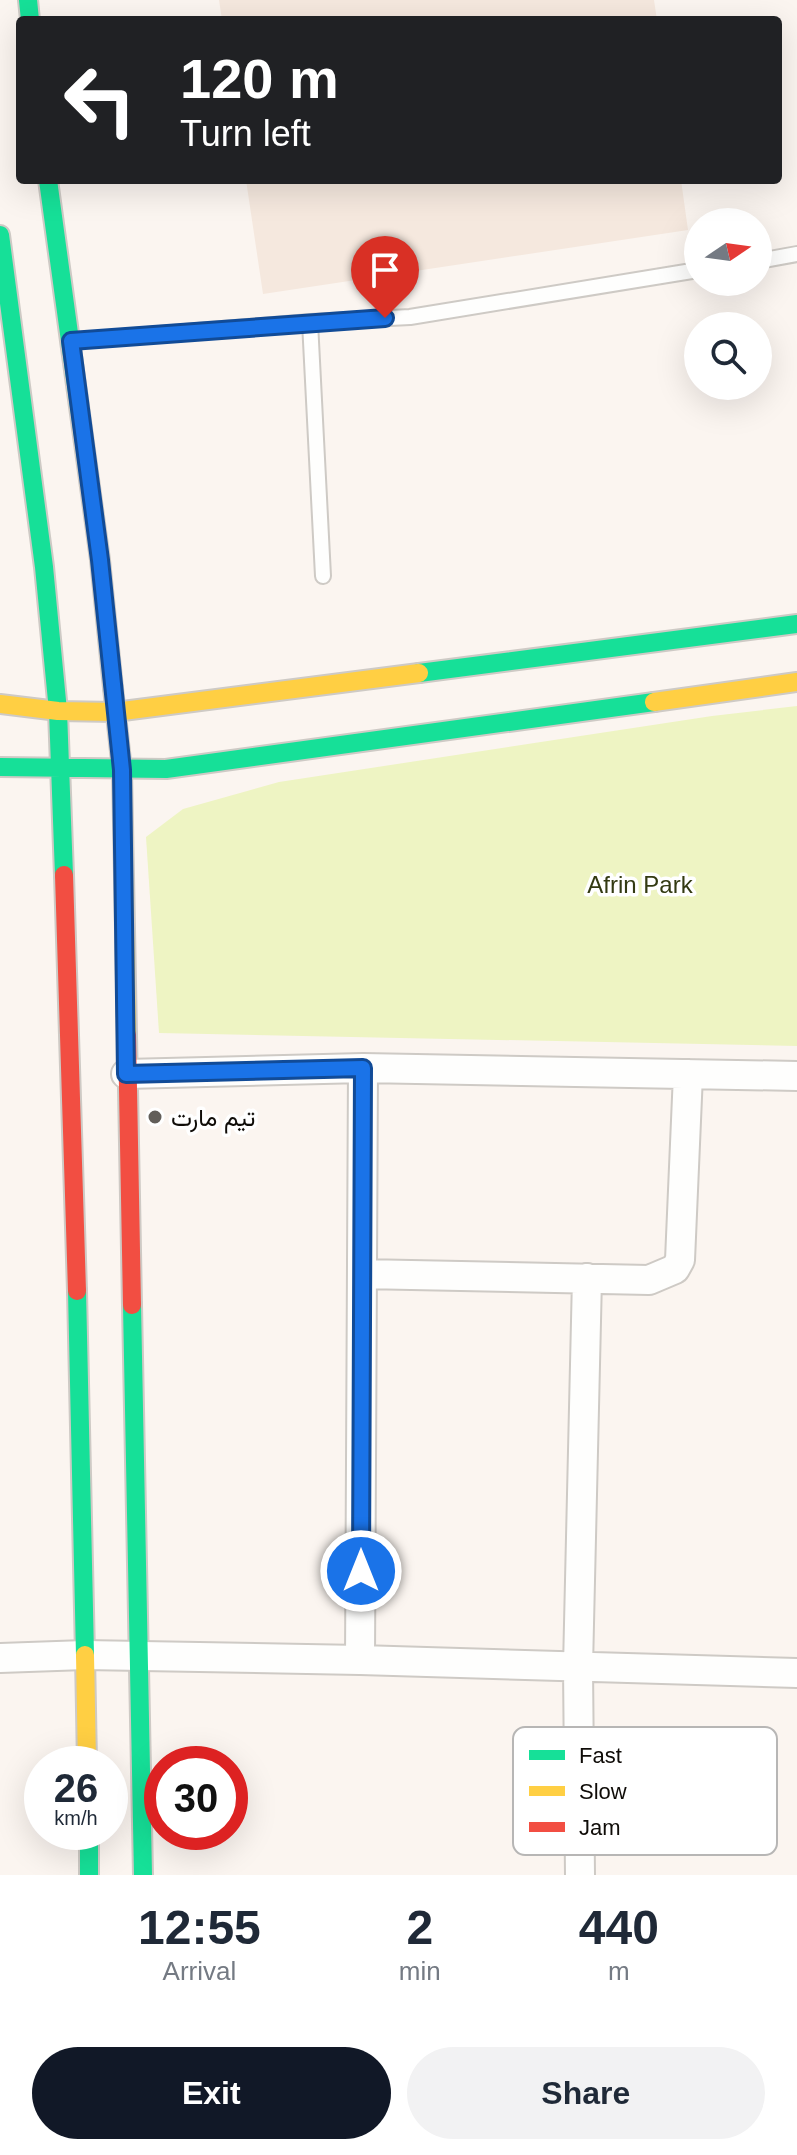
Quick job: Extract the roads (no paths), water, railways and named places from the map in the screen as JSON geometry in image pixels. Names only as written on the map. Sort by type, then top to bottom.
[{"type":"main road","points":[[49,184],[100,560],[122,770],[143,1875]]},
{"type":"main road","points":[[0,235],[44,567],[58,711],[71,1060],[87,1746]]},
{"type":"main road","points":[[0,704],[58,711],[115,712],[797,624]]},
{"type":"main road","points":[[0,767],[166,769],[797,682]]},
{"type":"main road","points":[[89,1850],[89,1875]]},
{"type":"street","points":[[126,1074],[363,1068],[797,1076]]},
{"type":"street","points":[[360,1660],[363,1068]]},
{"type":"street","points":[[362,1274],[649,1280],[675,1269],[680,1260],[688,1074]]},
{"type":"street","points":[[579,1727],[587,1278]]},
{"type":"street","points":[[0,1658],[85,1655],[360,1660],[797,1673]]},
{"type":"street","points":[[580,1855],[580,1875]]},
{"type":"lane","points":[[772,258],[797,254]]},
{"type":"lane","points":[[71,341],[410,317],[684,272]]},
{"type":"lane","points":[[310,322],[323,576]]},
{"type":"place","name":"تيم مارت","points":[[155,1117]]},
{"type":"park label","name":"Afrin Park","points":[[640,884]]}]
